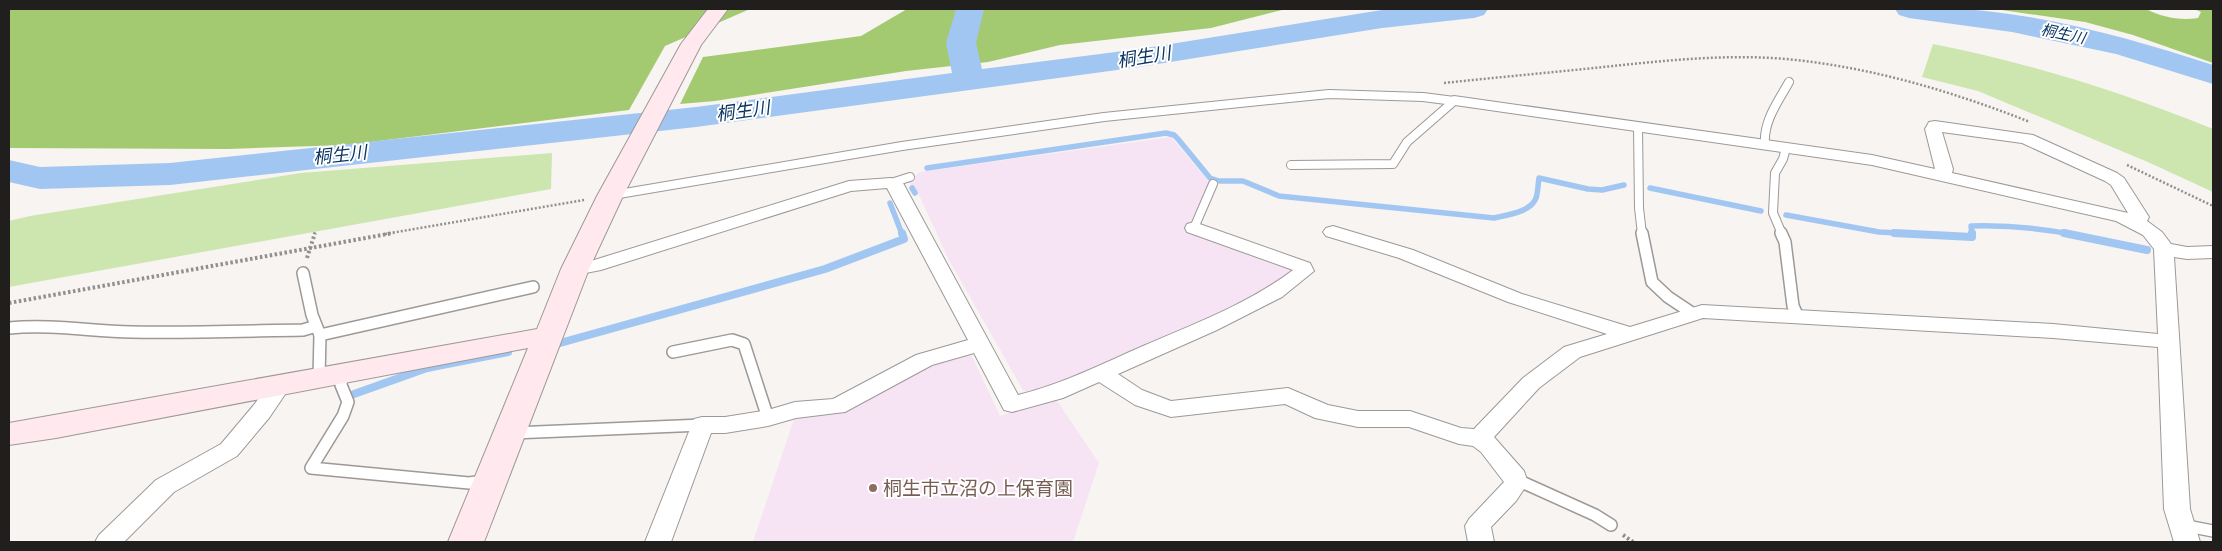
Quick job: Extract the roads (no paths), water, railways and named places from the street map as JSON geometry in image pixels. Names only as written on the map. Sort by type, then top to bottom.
[{"type":"street","points":[[466,542],[604,195],[691,44],[718,9]]},
{"type":"street","points":[[1454,101],[1872,160],[2115,215],[2136,222],[2158,239],[2164,249],[2177,509],[2184,533]]},
{"type":"street","points":[[1942,175],[1944,169],[1933,129],[1935,126],[2017,136],[2118,182],[2140,217],[2136,222]]},
{"type":"street","points":[[575,269],[594,266],[849,186],[891,183],[897,187],[1012,404],[1055,393],[1102,373],[1275,294],[1304,271],[1303,267],[1298,265],[1194,228]]},
{"type":"street","points":[[1333,232],[1406,254],[1514,298],[1632,334]]},
{"type":"street","points":[[2164,249],[2187,253],[2213,252]]},
{"type":"street","points":[[1479,438],[1531,383],[1572,352],[1702,311],[2053,331],[2150,339],[2170,343]]},
{"type":"street","points":[[9,434],[518,340],[547,337]]},
{"type":"street","points":[[658,542],[702,425],[725,425],[768,418],[795,410],[837,406],[924,360],[980,344]]},
{"type":"street","points":[[1102,373],[1132,394],[1154,406],[1171,409],[1288,396],[1323,412],[1358,419],[1410,419],[1459,436],[1479,438],[1489,446],[1515,479],[1516,483],[1512,490],[1478,526],[1481,542]]},
{"type":"street","points":[[108,542],[165,486],[229,450],[266,406],[281,384]]},
{"type":"lane","points":[[1766,145],[1763,136],[1765,126],[1789,82]]},
{"type":"lane","points":[[604,195],[902,146],[1104,117],[1329,94],[1423,97],[1454,101]]},
{"type":"lane","points":[[1291,165],[1393,164],[1407,142],[1454,101]]},
{"type":"lane","points":[[1638,127],[1643,246],[1652,282],[1668,297],[1692,313]]},
{"type":"lane","points":[[1786,148],[1784,159],[1775,173],[1773,213],[1785,242],[1793,306],[1798,317]]},
{"type":"lane","points":[[891,183],[910,177]]},
{"type":"lane","points":[[1194,228],[1213,184]]},
{"type":"lane","points":[[303,273],[316,331],[330,375],[342,385],[348,402],[344,416],[311,468],[469,482],[491,480]]},
{"type":"lane","points":[[9,328],[33,325],[107,331],[196,333],[316,331],[533,288]]},
{"type":"lane","points":[[673,352],[732,340],[744,344],[768,418]]},
{"type":"lane","points":[[509,433],[702,425]]},
{"type":"lane","points":[[1515,479],[1595,515],[1611,525]]},
{"type":"lane","points":[[2184,533],[2213,531]]},
{"type":"waterway","points":[[969,81],[961,43],[970,9]]},
{"type":"waterway","name":"桐生川","points":[[969,81],[1139,58],[1382,19],[1474,9]]},
{"type":"waterway","name":"桐生川","points":[[1909,9],[2012,23],[2123,46],[2213,75]]},
{"type":"waterway","name":"桐生川","points":[[9,171],[40,178],[170,174],[696,117],[969,81]]},
{"type":"waterway","points":[[927,168],[1166,133],[1174,135],[1178,139],[1210,178],[1219,181],[1243,181],[1279,196],[1494,218],[1529,207],[1536,198],[1539,178],[1588,189],[1602,190],[1624,185]]},
{"type":"waterway","points":[[912,188],[915,193]]},
{"type":"waterway","points":[[1650,188],[1761,211]]},
{"type":"waterway","points":[[890,203],[902,234]]},
{"type":"waterway","points":[[1786,215],[1879,232],[1918,234]]},
{"type":"waterway","points":[[1972,234],[1971,226],[2021,227],[2071,234]]},
{"type":"waterway","points":[[560,343],[825,269],[904,239],[902,233]]},
{"type":"waterway","points":[[1894,233],[1972,237],[1972,234]]},
{"type":"waterway","points":[[2064,233],[2147,250]]},
{"type":"waterway","points":[[354,394],[427,368],[508,352]]},
{"type":"place","name":"桐生市立沼の上保育園","points":[[873,488]]}]
